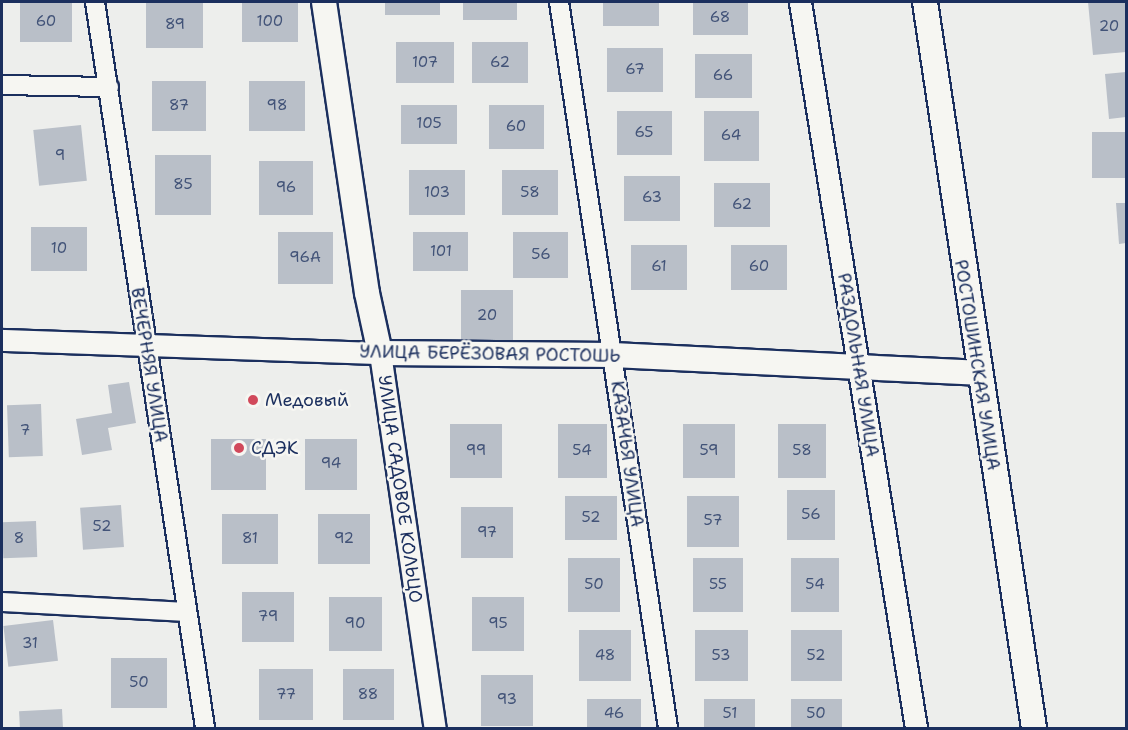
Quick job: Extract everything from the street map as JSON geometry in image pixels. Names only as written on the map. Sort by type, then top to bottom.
[{"type":"main road","name":"УЛИЦА САДОВОЕ КОЛЬЦО","points":[[324,2],[367,293],[380,353]]},
{"type":"main road","name":"РОСТОШИНСКАЯ УЛИЦА","points":[[925,2],[978,373],[1034,729]]},
{"type":"main road","name":"УЛИЦА БЕРЁЗОВАЯ РОСТОШЬ","points":[[380,353],[613,355],[858,365],[978,373]]},
{"type":"street","name":"ВЕЧЕРНЯЯ УЛИЦА","points":[[94,2],[109,87],[145,342],[205,729]]},
{"type":"street","name":"КАЗАЧЬЯ УЛИЦА","points":[[559,2],[668,729]]},
{"type":"street","name":"РАЗДОЛЬНАЯ УЛИЦА","points":[[800,2],[916,729]]},
{"type":"street","points":[[2,85],[109,87]]},
{"type":"street","name":"УЛИЦА БЕРЁЗОВАЯ РОСТОШЬ","points":[[2,340],[145,342],[380,353]]},
{"type":"street","name":"УЛИЦА САДОВОЕ КОЛЬЦО","points":[[380,353],[435,729]]},
{"type":"street","points":[[2,602],[187,612]]},
{"type":"building","points":[[20,2],[72,2],[72,42],[20,42]]},
{"type":"building","points":[[146,2],[203,2],[203,48],[146,48]]},
{"type":"building","points":[[242,2],[298,2],[298,42],[242,42]]},
{"type":"building","points":[[385,2],[440,2],[440,15],[385,15]]},
{"type":"building","points":[[463,2],[517,2],[517,20],[463,20]]},
{"type":"building","points":[[603,2],[659,2],[659,26],[603,26]]},
{"type":"building","points":[[693,2],[748,2],[748,35],[693,35]]},
{"type":"building","points":[[1088,2],[1126,2],[1126,52],[1093,55]]},
{"type":"building","points":[[396,42],[454,42],[454,83],[396,83]]},
{"type":"building","points":[[472,42],[528,42],[528,83],[472,83]]},
{"type":"building","points":[[607,48],[663,48],[663,92],[607,92]]},
{"type":"building","points":[[695,54],[752,54],[752,98],[695,98]]},
{"type":"building","points":[[1126,72],[1126,117],[1109,119],[1105,74]]},
{"type":"building","points":[[152,81],[206,81],[206,131],[152,131]]},
{"type":"building","points":[[249,81],[305,81],[305,131],[249,131]]},
{"type":"building","points":[[401,105],[457,105],[457,144],[401,144]]},
{"type":"building","points":[[489,105],[544,105],[544,149],[489,149]]},
{"type":"building","points":[[617,111],[672,111],[672,155],[617,155]]},
{"type":"building","points":[[704,111],[759,111],[759,161],[704,161]]},
{"type":"building","points":[[81,125],[87,181],[39,186],[33,130]]},
{"type":"building","points":[[1092,132],[1126,132],[1126,178],[1092,178]]},
{"type":"building","points":[[155,155],[211,155],[211,215],[155,215]]},
{"type":"building","points":[[259,161],[313,161],[313,215],[259,215]]},
{"type":"building","points":[[409,170],[465,170],[465,215],[409,215]]},
{"type":"building","points":[[502,170],[558,170],[558,215],[502,215]]},
{"type":"building","points":[[624,176],[680,176],[680,221],[624,221]]},
{"type":"building","points":[[714,183],[770,183],[770,227],[714,227]]},
{"type":"building","points":[[1116,203],[1126,203],[1126,243],[1119,244]]},
{"type":"building","points":[[31,227],[87,227],[87,271],[31,271]]},
{"type":"building","points":[[278,232],[333,232],[333,284],[278,284]]},
{"type":"building","points":[[413,232],[468,232],[468,271],[413,271]]},
{"type":"building","points":[[513,232],[568,232],[568,278],[513,278]]},
{"type":"building","points":[[631,245],[687,245],[687,290],[631,290]]},
{"type":"building","points":[[731,245],[787,245],[787,290],[731,290]]},
{"type":"building","points":[[461,290],[513,290],[513,343],[461,343]]},
{"type":"building","points":[[129,382],[136,423],[108,428],[112,450],[82,455],[76,419],[112,413],[108,385]]},
{"type":"building","points":[[41,404],[43,456],[9,457],[7,405]]},
{"type":"building","points":[[450,424],[502,424],[502,478],[450,478]]},
{"type":"building","points":[[558,424],[607,424],[607,478],[558,478]]},
{"type":"building","points":[[683,424],[735,424],[735,478],[683,478]]},
{"type":"building","points":[[778,424],[826,424],[826,478],[778,478]]},
{"type":"building","points":[[211,439],[266,439],[266,490],[211,490]]},
{"type":"building","points":[[305,439],[357,439],[357,490],[305,490]]},
{"type":"building","points":[[787,490],[835,490],[835,540],[787,540]]},
{"type":"building","points":[[565,496],[617,496],[617,540],[565,540]]},
{"type":"building","points":[[687,496],[739,496],[739,547],[687,547]]},
{"type":"building","points":[[121,505],[124,547],[83,550],[80,508]]},
{"type":"building","points":[[461,507],[513,507],[513,558],[461,558]]},
{"type":"building","points":[[222,514],[278,514],[278,564],[222,564]]},
{"type":"building","points":[[318,514],[370,514],[370,564],[318,564]]},
{"type":"building","points":[[36,521],[37,557],[3,558],[2,522]]},
{"type":"building","points":[[568,558],[620,558],[620,612],[568,612]]},
{"type":"building","points":[[693,558],[743,558],[743,612],[693,612]]},
{"type":"building","points":[[791,558],[839,558],[839,612],[791,612]]},
{"type":"building","points":[[242,592],[294,592],[294,642],[242,642]]},
{"type":"building","points":[[329,597],[382,597],[382,651],[329,651]]},
{"type":"building","points":[[472,597],[524,597],[524,651],[472,651]]},
{"type":"building","points":[[53,620],[58,661],[8,667],[3,626]]},
{"type":"building","points":[[579,630],[631,630],[631,681],[579,681]]},
{"type":"building","points":[[695,630],[748,630],[748,681],[695,681]]},
{"type":"building","points":[[791,630],[842,630],[842,681],[791,681]]},
{"type":"building","points":[[111,658],[167,658],[167,708],[111,708]]},
{"type":"building","points":[[259,669],[313,669],[313,720],[259,720]]},
{"type":"building","points":[[343,669],[394,669],[394,720],[343,720]]},
{"type":"building","points":[[481,675],[533,675],[533,726],[481,726]]},
{"type":"building","points":[[587,699],[641,699],[641,728],[587,728]]},
{"type":"building","points":[[704,699],[755,699],[755,728],[704,728]]},
{"type":"building","points":[[791,699],[842,699],[842,728],[791,728]]},
{"type":"building","points":[[62,709],[63,728],[20,728],[19,711]]},
{"type":"place","name":"Медовый","points":[[253,400]]},
{"type":"place","name":"СДЭК","points":[[239,448]]}]
